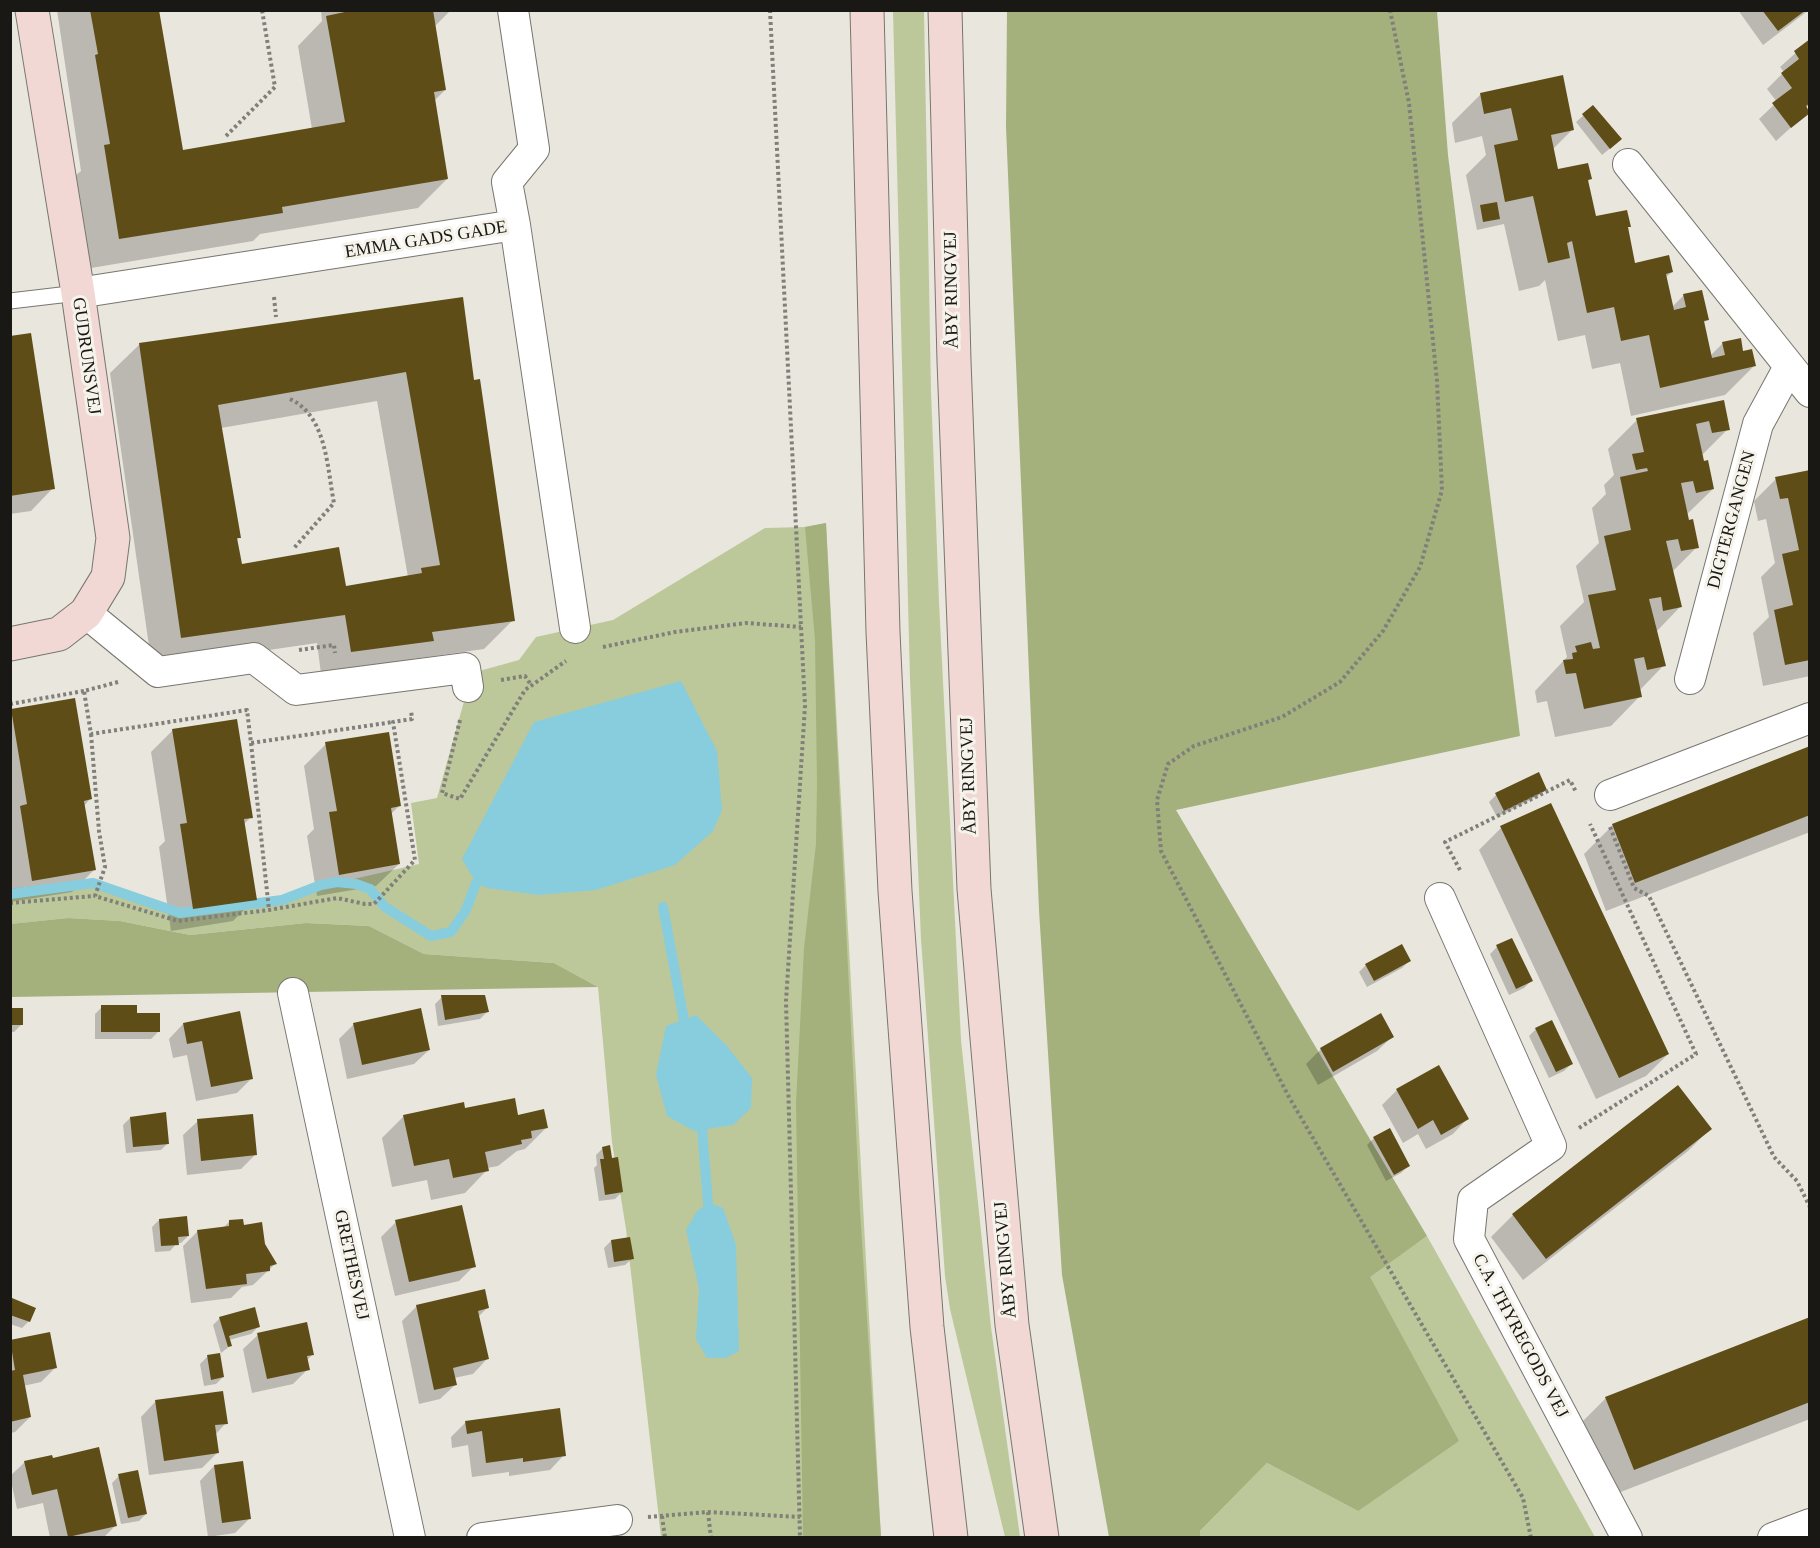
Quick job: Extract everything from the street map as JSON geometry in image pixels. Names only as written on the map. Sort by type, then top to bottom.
[{"type":"main road","name":"GUDRUNSVEJ","points":[[10,644],[59,634],[86,614],[108,578],[113,538],[78,293],[32,10]]},
{"type":"main road","points":[[867,10],[883,632],[895,891],[927,1327],[951,1538]]},
{"type":"main road","name":"ÅBY RINGVEJ","points":[[945,10],[954,373],[974,889],[1012,1325],[1042,1538]]},
{"type":"street","points":[[513,10],[534,149],[507,182],[515,225]]},
{"type":"street","points":[[1628,164],[1809,392]]},
{"type":"street","name":"EMMA GADS GADE","points":[[78,293],[515,225],[575,628]]},
{"type":"street","name":"DIGTERGANGEN","points":[[1690,679],[1758,424],[1789,367]]},
{"type":"street","points":[[86,614],[158,672],[254,658],[296,690],[465,668],[468,687]]},
{"type":"street","points":[[1610,795],[1809,718]]},
{"type":"street","points":[[1440,898],[1551,1146]]},
{"type":"street","name":"GRETHESVEJ","points":[[293,993],[410,1538]]},
{"type":"street","name":"C.A. THYREGODS VEJ","points":[[1551,1146],[1473,1200],[1468,1239],[1627,1538]]},
{"type":"street","points":[[482,1538],[617,1520]]},
{"type":"street","points":[[1773,1538],[1809,1524]]},
{"type":"lane","points":[[10,301],[78,293]]},
{"type":"path","points":[[226,136],[275,87],[262,10]]},
{"type":"path","points":[[770,10],[805,706],[786,1001],[800,1538]]},
{"type":"path","points":[[1390,10],[1409,103],[1437,381],[1442,490],[1420,567],[1383,631],[1340,682],[1282,717],[1194,746],[1168,764],[1157,800],[1161,851],[1289,1097],[1523,1498],[1531,1538]]},
{"type":"path","points":[[290,399],[302,404],[322,435],[334,503],[294,548]]},
{"type":"path","points":[[599,648],[675,632],[746,623],[801,627]]},
{"type":"path","points":[[468,687],[442,793],[460,799],[525,690],[568,659]]},
{"type":"path","points":[[10,704],[84,691],[158,672]]},
{"type":"path","points":[[252,743],[412,719],[406,675]]},
{"type":"path","points":[[525,676],[531,685]]},
{"type":"path","points":[[84,691],[91,734],[99,831],[105,867],[96,894]]},
{"type":"path","points":[[91,734],[247,710],[268,909]]},
{"type":"path","points":[[10,903],[96,894],[178,921],[337,898],[374,904],[415,861],[393,722]]},
{"type":"path","points":[[1440,898],[1466,882],[1445,842],[1570,780],[1580,801]]},
{"type":"path","points":[[1610,795],[1604,809],[1634,888],[1649,896],[1774,1157],[1797,1181],[1809,1207]]},
{"type":"path","points":[[1551,1146],[1696,1054],[1589,822]]},
{"type":"path","points":[[617,1520],[708,1512],[800,1517]]},
{"type":"path","points":[[708,1512],[711,1538]]},
{"type":"path","points":[[662,1516],[665,1538]]},
{"type":"green space","points":[[893,11],[924,11],[931,391],[961,1040],[991,1327],[1020,1537],[1005,1537],[950,1309],[945,1276],[921,939],[910,679]]},
{"type":"green space","points":[[1007,11],[1437,11],[1448,155],[1520,736],[1176,810],[1427,1236],[1370,1277],[1459,1441],[1358,1511],[1267,1463],[1200,1531],[1200,1537],[1109,1537],[1062,1275],[1039,910],[1006,127]]},
{"type":"green space","points":[[826,523],[881,1537],[661,1537],[626,1229],[612,1142],[598,987],[554,963],[424,954],[369,926],[306,923],[190,935],[120,921],[68,918],[11,924],[10,889],[94,879],[186,911],[258,901],[419,864],[411,803],[437,798],[472,673],[519,660],[536,637],[613,620],[765,528],[805,527]]},
{"type":"green space","points":[[826,523],[860,1210],[881,1537],[803,1537],[796,1103],[804,948],[816,844],[817,785],[815,640],[805,527]]},
{"type":"green space","points":[[68,918],[120,921],[190,935],[306,923],[369,926],[424,954],[554,963],[598,987],[11,997],[10,924]]},
{"type":"green space","points":[[1427,1236],[1595,1537],[1200,1538],[1200,1531],[1267,1463],[1358,1511],[1370,1276]]},
{"type":"water","points":[[681,681],[717,751],[722,810],[713,831],[675,865],[596,890],[539,895],[487,888],[476,883],[462,859],[534,722]]},
{"type":"water","points":[[696,1015],[727,1046],[752,1078],[751,1108],[733,1125],[694,1131],[667,1116],[656,1075],[666,1026]]},
{"type":"water","points":[[709,1203],[723,1208],[736,1245],[739,1351],[726,1358],[707,1358],[696,1339],[699,1289],[686,1230],[697,1211]]},
{"type":"building","points":[[90,10],[159,10],[183,150],[345,122],[326,16],[354,10],[433,10],[446,90],[434,92],[448,179],[282,207],[283,213],[119,239],[104,145],[110,144]]},
{"type":"building","points":[[1762,10],[1806,10],[1778,31]]},
{"type":"building","points":[[1810,39],[1810,103],[1806,106],[1810,113],[1791,128],[1772,103],[1792,88],[1781,73],[1799,59],[1794,51]]},
{"type":"building","points":[[1563,75],[1574,130],[1551,135],[1558,169],[1588,163],[1592,179],[1588,180],[1596,216],[1627,210],[1635,263],[1669,255],[1673,272],[1666,274],[1674,310],[1686,307],[1683,294],[1702,290],[1709,320],[1704,321],[1712,358],[1725,355],[1722,342],[1741,338],[1743,351],[1752,349],[1756,366],[1660,388],[1649,335],[1621,341],[1614,307],[1587,313],[1572,241],[1567,243],[1570,258],[1548,263],[1533,196],[1505,202],[1494,145],[1518,140],[1511,108],[1484,114],[1480,93]]},
{"type":"building","points":[[1593,105],[1622,139],[1610,149],[1582,114]]},
{"type":"building","points":[[1497,202],[1500,219],[1483,222],[1480,205]]},
{"type":"building","points":[[463,297],[474,380],[480,379],[515,621],[432,632],[434,641],[351,652],[345,615],[181,638],[139,343]],"holes":[[[406,372],[440,565],[421,568],[422,573],[346,586],[339,547],[242,564],[237,538],[241,538],[218,405]]]},
{"type":"building","points":[[31,333],[55,489],[10,496],[10,336]]},
{"type":"building","points":[[1724,400],[1730,430],[1712,433],[1709,421],[1696,424],[1704,461],[1708,460],[1714,489],[1696,493],[1693,481],[1681,483],[1689,520],[1693,519],[1699,548],[1681,551],[1678,539],[1666,541],[1682,607],[1663,611],[1661,597],[1649,599],[1666,666],[1647,670],[1644,657],[1634,659],[1642,697],[1584,709],[1576,673],[1566,674],[1563,660],[1573,659],[1572,653],[1577,652],[1575,646],[1591,642],[1593,649],[1600,648],[1588,595],[1616,590],[1604,536],[1631,530],[1620,477],[1648,471],[1647,468],[1636,470],[1632,454],[1644,452],[1636,418]]},
{"type":"building","points":[[1810,470],[1810,660],[1785,665],[1774,610],[1793,605],[1782,554],[1799,550],[1788,498],[1780,499],[1775,477]]},
{"type":"building","points":[[75,698],[92,799],[84,801],[96,870],[32,881],[20,806],[27,804],[11,709]]},
{"type":"building","points":[[237,719],[253,818],[244,819],[257,900],[193,909],[180,824],[187,823],[172,729]]},
{"type":"building","points":[[389,732],[401,806],[391,808],[400,864],[339,875],[329,812],[337,811],[325,742]]},
{"type":"building","points":[[1810,746],[1810,815],[1635,883],[1612,824]]},
{"type":"building","points":[[1539,772],[1547,790],[1504,811],[1495,793]]},
{"type":"building","points":[[1551,803],[1669,1054],[1619,1078],[1500,826]]},
{"type":"building","points":[[1512,938],[1533,981],[1516,989],[1496,945]]},
{"type":"building","points":[[1402,944],[1411,961],[1374,981],[1365,964]]},
{"type":"building","points":[[441,995],[485,995],[489,1012],[445,1020]]},
{"type":"building","points":[[101,1005],[137,1005],[137,1013],[160,1013],[160,1032],[101,1032]]},
{"type":"building","points":[[10,1008],[23,1008],[23,1025],[10,1025]]},
{"type":"building","points":[[421,1008],[430,1050],[362,1065],[353,1023]]},
{"type":"building","points":[[240,1011],[253,1079],[211,1087],[202,1041],[187,1044],[183,1023]]},
{"type":"building","points":[[1381,1013],[1394,1037],[1333,1072],[1320,1048]]},
{"type":"building","points":[[1552,1020],[1573,1064],[1556,1072],[1535,1028]]},
{"type":"building","points":[[1439,1065],[1469,1119],[1441,1135],[1433,1120],[1418,1129],[1396,1089]]},
{"type":"building","points":[[1678,1085],[1712,1129],[1546,1259],[1512,1214]]},
{"type":"building","points":[[515,1098],[518,1115],[544,1109],[548,1128],[531,1131],[532,1138],[521,1140],[522,1144],[485,1152],[489,1171],[453,1178],[449,1159],[414,1166],[403,1115],[464,1102],[465,1108]]},
{"type":"building","points":[[166,1112],[169,1144],[133,1147],[130,1117]]},
{"type":"building","points":[[253,1114],[257,1155],[201,1161],[197,1119]]},
{"type":"building","points":[[1390,1128],[1410,1166],[1394,1175],[1373,1137]]},
{"type":"building","points":[[610,1145],[612,1158],[618,1157],[623,1192],[605,1195],[600,1159],[604,1159],[602,1147]]},
{"type":"building","points":[[462,1205],[476,1267],[409,1282],[395,1220]]},
{"type":"building","points":[[187,1216],[189,1236],[178,1237],[179,1245],[161,1246],[159,1219]]},
{"type":"building","points":[[243,1219],[244,1225],[262,1222],[265,1244],[277,1264],[270,1266],[270,1271],[246,1274],[247,1284],[206,1289],[197,1230],[229,1226],[229,1220]]},
{"type":"building","points":[[630,1237],[634,1259],[614,1262],[611,1240]]},
{"type":"building","points":[[485,1289],[489,1308],[478,1311],[489,1359],[453,1368],[457,1385],[434,1390],[416,1305]]},
{"type":"building","points":[[12,1298],[36,1308],[30,1322],[10,1315]]},
{"type":"building","points":[[255,1307],[260,1327],[229,1336],[232,1346],[228,1347],[219,1317]]},
{"type":"building","points":[[1810,1317],[1810,1402],[1634,1470],[1605,1397]]},
{"type":"building","points":[[307,1322],[314,1355],[307,1356],[310,1370],[267,1379],[257,1333]]},
{"type":"building","points":[[50,1332],[57,1368],[23,1375],[31,1417],[10,1422],[10,1371],[15,1370],[10,1340]]},
{"type":"building","points":[[220,1353],[224,1377],[211,1380],[207,1355]]},
{"type":"building","points":[[223,1391],[228,1424],[215,1425],[219,1453],[164,1461],[155,1400]]},
{"type":"building","points":[[560,1408],[566,1456],[523,1462],[523,1458],[486,1463],[482,1431],[467,1434],[465,1421]]},
{"type":"building","points":[[99,1447],[117,1526],[68,1537],[57,1489],[32,1495],[24,1461],[52,1455],[53,1458]]},
{"type":"building","points":[[243,1461],[251,1519],[222,1523],[214,1465]]},
{"type":"building","points":[[138,1470],[147,1514],[128,1518],[118,1474]]},
{"type":"waterway","points":[[10,894],[93,883],[180,913],[282,900],[321,885],[337,882],[356,884],[370,889],[385,907],[431,936],[451,932],[466,910],[476,883]]},
{"type":"waterway","points":[[663,907],[686,1031]]},
{"type":"waterway","points":[[701,1117],[709,1215]]}]
